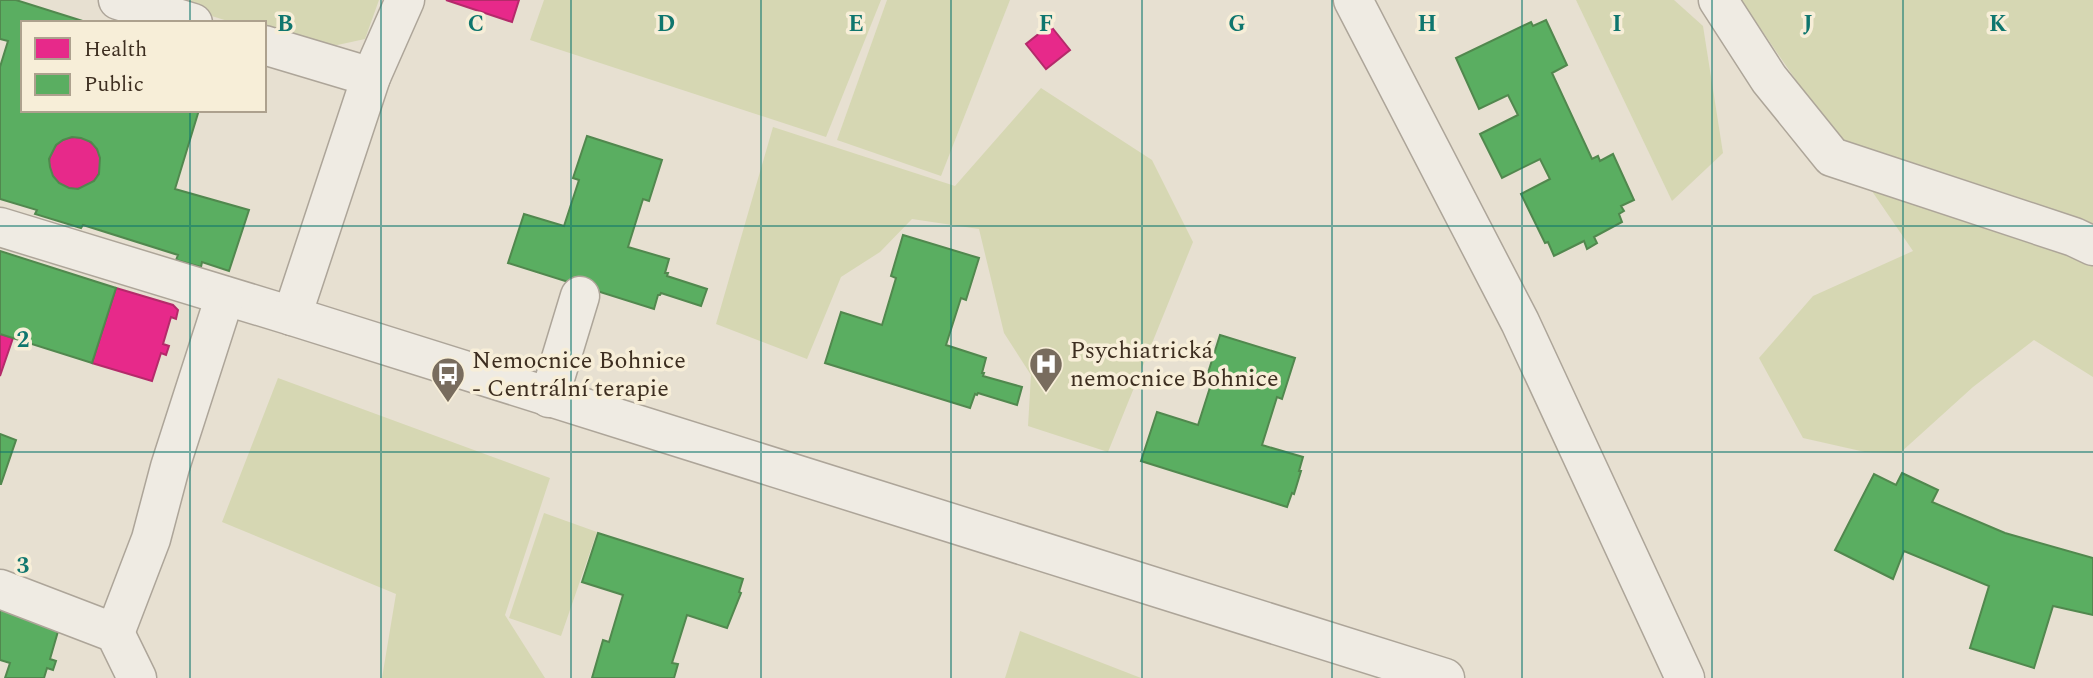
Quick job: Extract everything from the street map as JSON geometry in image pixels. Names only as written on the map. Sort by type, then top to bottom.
[{"type":"lane","points":[[118,0],[186,21]]},
{"type":"lane","points":[[292,316],[371,77],[405,0]]},
{"type":"lane","points":[[1353,0],[1520,322],[1685,678]]},
{"type":"lane","points":[[1718,0],[1769,79],[1832,157],[2074,237],[2093,246]]},
{"type":"lane","points":[[266,46],[371,77]]},
{"type":"lane","points":[[0,227],[1445,678]]},
{"type":"lane","points":[[115,632],[151,539],[170,467],[225,296]]},
{"type":"lane","points":[[549,398],[580,296]]},
{"type":"lane","points":[[0,590],[115,632],[137,678]]},
{"type":"green space","points":[[161,0],[379,0],[365,39],[319,49],[266,33],[266,21],[228,21]]},
{"type":"green space","points":[[544,0],[881,0],[826,137],[530,40]]},
{"type":"green space","points":[[887,0],[1010,0],[941,176],[837,140]]},
{"type":"green space","points":[[1576,0],[1674,0],[1703,26],[1723,153],[1672,201]]},
{"type":"green space","points":[[1741,0],[2093,0],[2093,377],[2034,340],[1973,387],[1900,453],[1865,452],[1803,438],[1759,358],[1813,296],[1913,251]]},
{"type":"green space","points":[[1041,88],[1152,160],[1193,242],[1108,452],[1028,426],[1031,375],[1004,333],[979,229],[912,219],[880,252],[841,277],[807,359],[716,324],[773,127],[955,186]]},
{"type":"green space","points":[[278,378],[550,478],[505,615],[545,678],[382,678],[396,594],[222,522]]},
{"type":"green space","points":[[544,513],[597,532],[561,636],[509,618]]},
{"type":"green space","points":[[1020,631],[1141,678],[1005,678]]},
{"type":"building: Health","points":[[446,0],[519,0],[512,22]]},
{"type":"building: Health","points":[[1050,25],[1070,50],[1046,69],[1026,44]]},
{"type":"building: Health","points":[[75,137],[85,139],[93,145],[99,153],[99,173],[93,181],[85,187],[75,189],[65,187],[57,181],[51,173],[49,163],[51,153],[57,145],[65,139]]},
{"type":"building: Health","points":[[116,288],[173,305],[178,310],[176,319],[171,317],[163,344],[169,346],[166,355],[161,353],[152,381],[92,363]]},
{"type":"building: Health","points":[[0,334],[13,338],[0,376]]},
{"type":"building: Public","points":[[0,0],[16,0],[83,21],[21,21],[21,112],[198,112],[175,189],[249,210],[229,271],[202,262],[201,267],[176,260],[178,255],[83,225],[81,228],[35,214],[37,210],[0,199],[0,67],[8,41],[0,39]],"holes":[[[72,137],[91,142],[100,158],[99,174],[94,181],[78,189],[59,183],[53,176],[49,159],[56,145]]]},
{"type":"building: Public","points":[[1546,20],[1567,65],[1552,73],[1592,159],[1598,156],[1600,161],[1613,154],[1634,200],[1621,206],[1624,211],[1619,214],[1622,222],[1594,237],[1597,243],[1587,249],[1584,241],[1554,256],[1521,194],[1550,179],[1540,159],[1502,178],[1480,134],[1518,115],[1508,95],[1479,109],[1456,58],[1531,22],[1533,26]]},
{"type":"building: Public","points":[[587,136],[662,160],[649,201],[643,199],[628,247],[669,259],[665,273],[668,273],[667,276],[707,289],[701,306],[661,293],[654,309],[508,263],[524,214],[564,226],[579,180],[573,178]]},
{"type":"building: Public","points":[[903,235],[979,258],[966,300],[961,298],[946,345],[986,358],[983,376],[1022,387],[1017,405],[978,393],[975,394],[970,408],[825,363],[841,312],[882,325],[896,278],[891,276]]},
{"type":"building: Public","points":[[0,251],[116,288],[92,363],[0,334]]},
{"type":"building: Public","points":[[1220,335],[1295,358],[1282,399],[1277,397],[1262,445],[1303,457],[1294,494],[1292,493],[1287,507],[1141,461],[1157,412],[1198,425],[1213,378],[1207,376]]},
{"type":"building: Public","points":[[0,434],[16,440],[1,484],[0,484]]},
{"type":"building: Public","points":[[1902,473],[1938,490],[1932,502],[2005,533],[2093,558],[2093,615],[2053,606],[2034,668],[1970,648],[1989,586],[1904,551],[1893,579],[1835,550],[1874,474],[1896,485]]},
{"type":"building: Public","points":[[598,533],[743,579],[739,592],[741,593],[727,628],[687,615],[672,663],[678,664],[674,678],[592,678],[603,640],[609,642],[623,595],[582,582]]},
{"type":"building: Public","points":[[0,608],[61,621],[50,659],[56,661],[53,670],[47,668],[44,678],[5,678],[10,663],[0,660]]},
{"type":"place","name":"Psychiatrická nemocnice Bohnice","points":[[1046,394]]},
{"type":"place","name":"Nemocnice Bohnice - Centrální terapie","points":[[448,404]]}]
